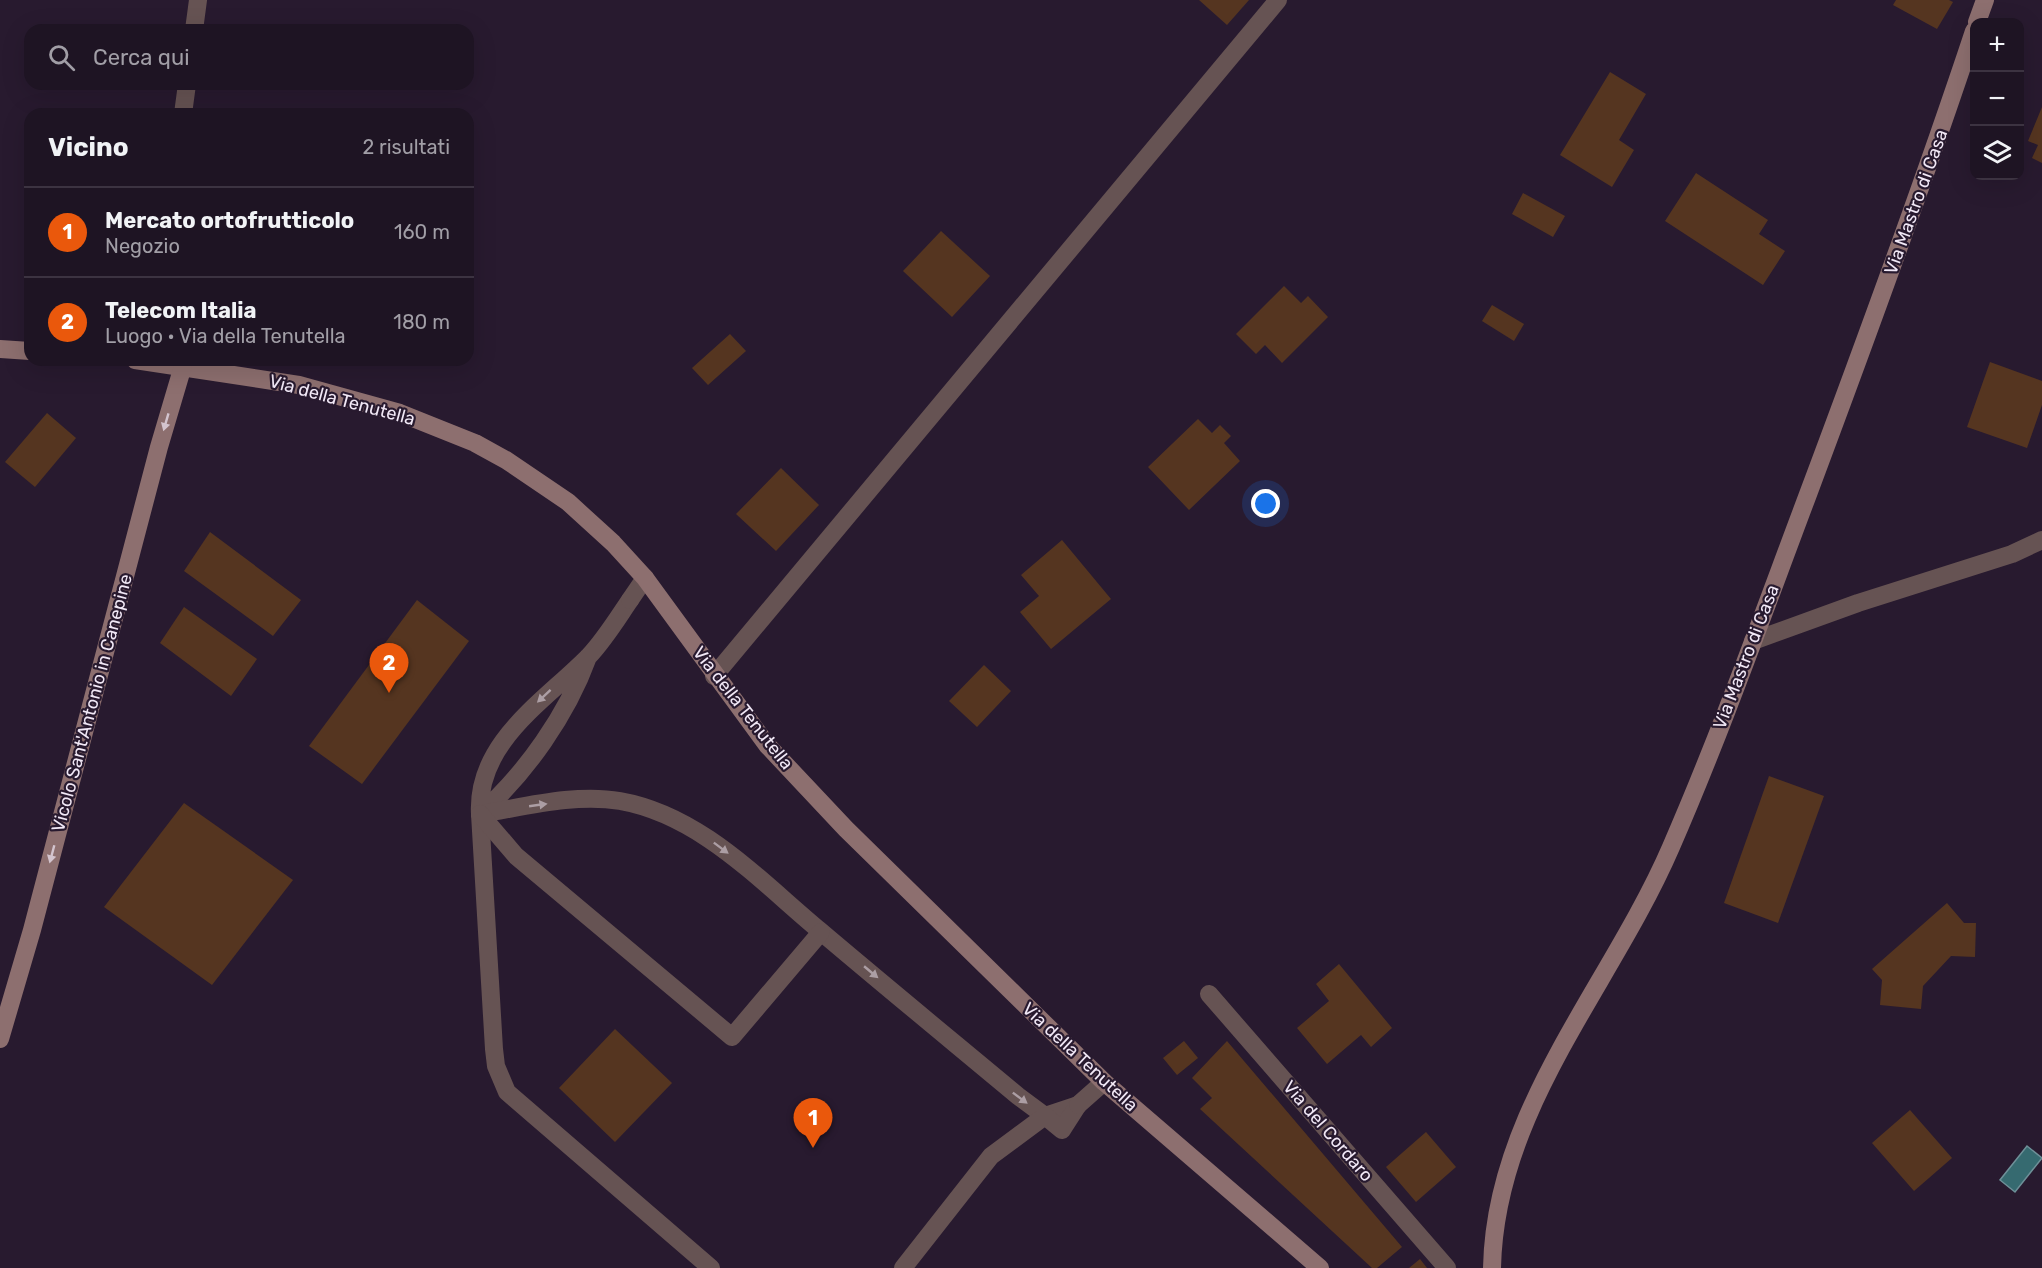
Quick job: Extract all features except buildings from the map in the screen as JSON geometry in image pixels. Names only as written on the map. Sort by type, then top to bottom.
[{"type":"street","points":[[195,24],[198,0]]},
{"type":"street","points":[[714,676],[1278,0]]},
{"type":"street","points":[[1978,18],[1985,0]]},
{"type":"street","name":"Via Mastro di Casa","points":[[1492,1268],[1494,1229],[1505,1179],[1534,1101],[1564,1041],[1644,905],[1695,790],[1924,183],[1970,43]]},
{"type":"street","points":[[184,108],[186,90]]},
{"type":"street","points":[[0,349],[24,351]]},
{"type":"street","name":"Via della Tenutella","points":[[183,366],[328,392],[400,413],[475,443],[506,460],[568,502],[599,528],[645,578],[714,676],[767,745],[840,822],[1104,1082],[1320,1268]]},
{"type":"street","name":"Vicolo Sant'Antonio in Canepine","points":[[0,1039],[32,930],[159,447],[183,366]]},
{"type":"street","points":[[1753,641],[1858,603],[2012,554],[2042,540]]},
{"type":"street","points":[[645,578],[605,638],[588,657],[526,713],[485,773],[479,796],[494,1049],[496,1066],[507,1092],[711,1268]]},
{"type":"street","points":[[480,814],[505,792],[529,760],[576,690],[588,657]]},
{"type":"street","points":[[480,814],[582,800],[618,800],[654,809],[692,827],[741,864],[1018,1096],[1062,1130],[1078,1105],[1104,1082]]},
{"type":"street","points":[[480,814],[516,856],[732,1037],[821,932]]},
{"type":"street","name":"Via del Cordaro","points":[[1209,994],[1448,1268]]},
{"type":"street","points":[[903,1268],[991,1156],[1045,1116]]},
{"type":"shaded area","points":[[2027,1146],[2042,1158],[2015,1192],[2000,1180]]},
{"type":"place","name":"Telecom Italia","points":[[389,693]]},
{"type":"place","name":"Mercato ortofrutticolo","points":[[813,1148]]}]
